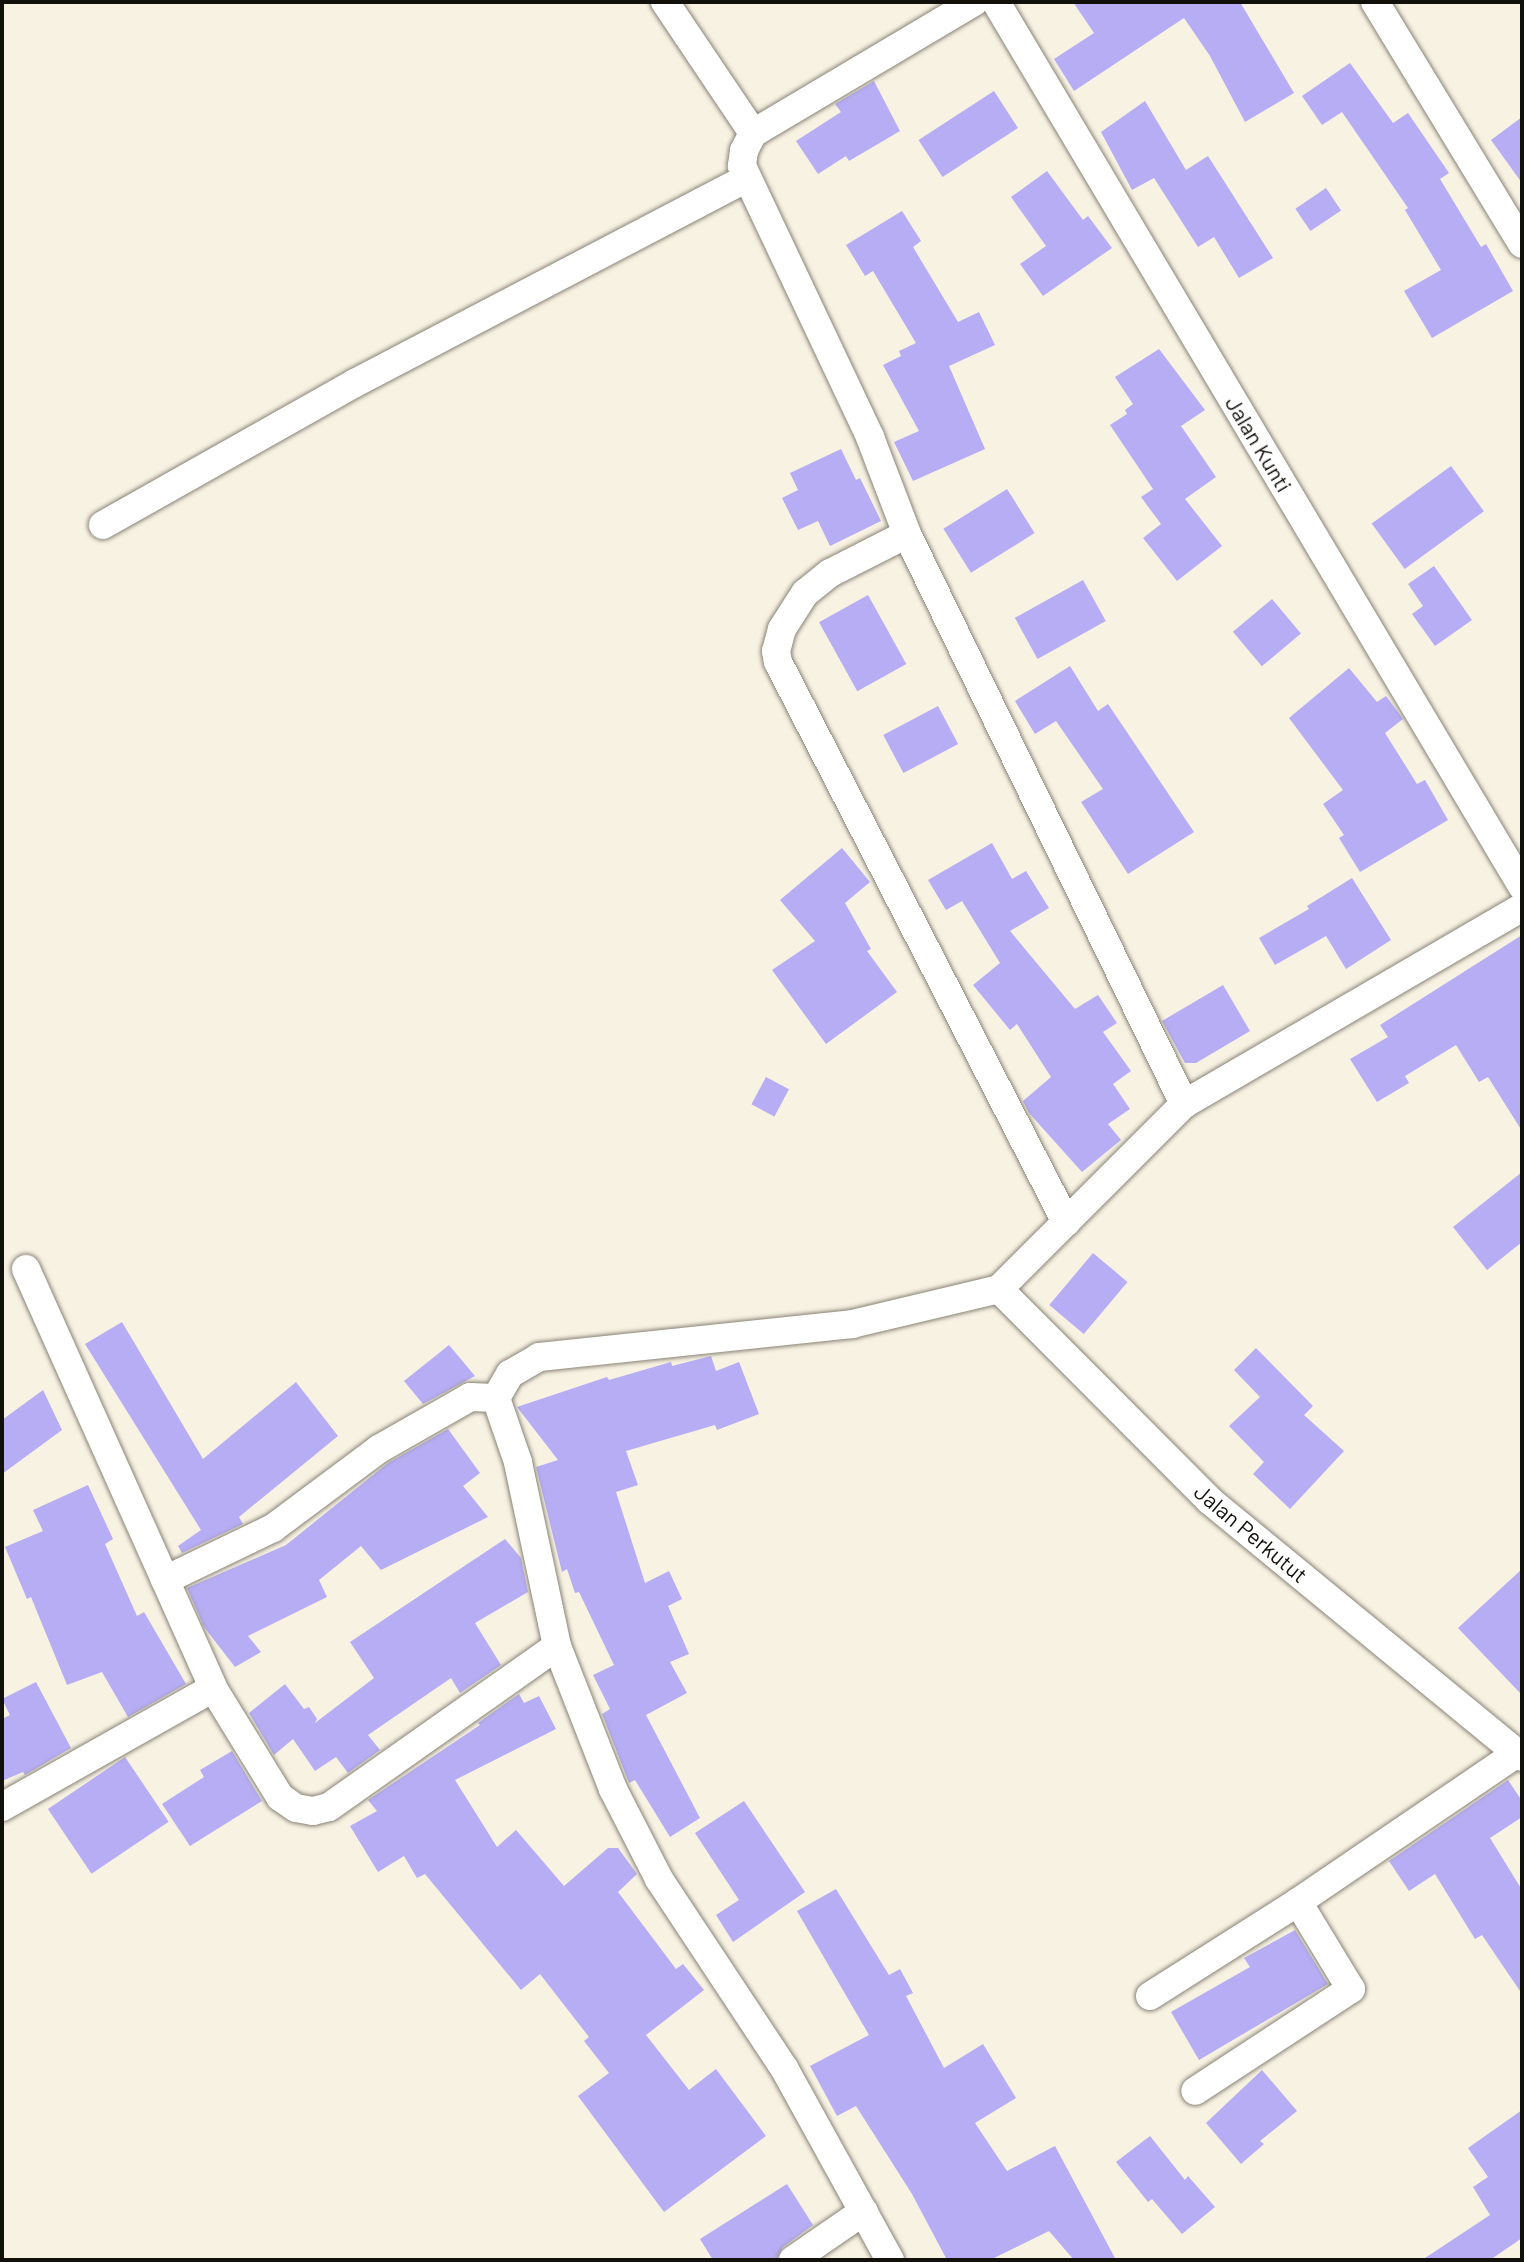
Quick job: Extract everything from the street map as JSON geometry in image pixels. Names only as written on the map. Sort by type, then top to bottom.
[{"type":"street","points":[[665,2],[753,133]]},
{"type":"street","points":[[974,2],[753,133],[744,151],[742,166],[745,179],[870,437],[907,534],[1184,1104]]},
{"type":"street","name":"Jalan Kunti","points":[[996,2],[1522,886]]},
{"type":"street","points":[[1375,2],[1522,244]]},
{"type":"street","points":[[103,525],[355,383],[745,179]]},
{"type":"street","points":[[907,534],[830,573],[805,593],[782,629],[776,651],[778,662],[1066,1222]]},
{"type":"street","points":[[890,2260],[784,2068],[659,1879],[613,1789],[557,1646],[518,1462],[496,1398],[510,1374],[539,1357],[852,1324],[999,1289],[1184,1104],[1522,907]]},
{"type":"street","points":[[26,1269],[213,1688],[280,1797],[296,1808],[313,1811],[348,1797],[557,1646]]},
{"type":"street","name":"Jalan Perkutut","points":[[999,1289],[1209,1500],[1520,1754]]},
{"type":"street","points":[[165,1580],[273,1528],[379,1449],[470,1397],[496,1398]]},
{"type":"street","points":[[2,1807],[213,1688]]},
{"type":"street","points":[[1150,1996],[1520,1754]]},
{"type":"street","points":[[1195,2091],[1351,1989],[1298,1902]]},
{"type":"street","points":[[793,2260],[864,2211]]},
{"type":"building","points":[[1073,2],[1240,2],[1294,93],[1245,122],[1210,56],[1184,18],[1074,91],[1054,59],[1094,33]]},
{"type":"building","points":[[1350,63],[1393,123],[1408,113],[1449,173],[1440,179],[1481,247],[1486,244],[1513,291],[1432,338],[1404,291],[1441,270],[1405,210],[1408,208],[1342,112],[1322,125],[1302,96]]},
{"type":"building","points":[[874,81],[900,131],[849,161],[846,156],[818,174],[796,141],[841,112],[835,104]]},
{"type":"building","points":[[994,91],[1018,128],[942,177],[919,140]]},
{"type":"building","points":[[1145,101],[1186,170],[1208,156],[1273,258],[1239,278],[1214,237],[1198,247],[1154,178],[1132,190],[1101,132]]},
{"type":"building","points":[[1522,117],[1522,183],[1491,140]]},
{"type":"building","points":[[1047,171],[1083,220],[1088,216],[1112,248],[1043,296],[1020,264],[1046,246],[1011,197]]},
{"type":"building","points":[[1326,188],[1341,210],[1310,231],[1295,209]]},
{"type":"building","points":[[902,211],[921,241],[913,247],[958,322],[979,312],[995,345],[949,366],[985,449],[913,481],[894,442],[919,431],[883,365],[901,356],[899,351],[916,343],[873,271],[865,276],[846,245]]},
{"type":"building","points":[[1159,349],[1205,410],[1181,426],[1216,477],[1185,499],[1222,546],[1177,581],[1143,538],[1161,524],[1141,497],[1153,489],[1110,425],[1127,414],[1125,410],[1133,404],[1115,377]]},
{"type":"building","points":[[841,449],[856,480],[860,478],[881,521],[830,546],[818,521],[798,530],[782,498],[798,490],[790,473]]},
{"type":"building","points":[[1451,466],[1484,511],[1405,569],[1372,524]]},
{"type":"building","points":[[1007,489],[1035,533],[971,573],[943,529]]},
{"type":"building","points":[[1434,566],[1472,620],[1435,646],[1412,614],[1423,606],[1408,584]]},
{"type":"building","points":[[1083,580],[1106,621],[1038,659],[1015,618]]},
{"type":"building","points":[[868,595],[906,664],[857,691],[819,622]]},
{"type":"building","points":[[1272,599],[1301,633],[1262,666],[1233,632]]},
{"type":"building","points":[[1070,666],[1098,711],[1108,704],[1194,832],[1128,874],[1081,802],[1103,789],[1056,721],[1035,734],[1015,701]]},
{"type":"building","points":[[1349,668],[1377,702],[1386,696],[1403,719],[1385,733],[1417,784],[1425,780],[1448,820],[1360,872],[1339,838],[1344,835],[1323,804],[1343,790],[1289,718]]},
{"type":"building","points":[[938,706],[958,744],[903,773],[883,735]]},
{"type":"building","points":[[992,843],[1012,879],[1026,871],[1049,908],[1010,931],[1075,1009],[1098,995],[1117,1023],[1103,1032],[1131,1071],[1113,1084],[1130,1109],[1108,1124],[1121,1140],[1082,1172],[1029,1113],[1023,1101],[1051,1077],[1017,1024],[1010,1030],[973,985],[1000,963],[962,901],[946,910],[928,880]]},
{"type":"building","points":[[842,848],[870,882],[845,903],[871,949],[867,951],[897,992],[826,1044],[772,970],[815,941],[780,900]]},
{"type":"building","points":[[1352,878],[1391,940],[1346,969],[1326,936],[1275,965],[1259,938],[1309,909],[1307,906]]},
{"type":"building","points":[[1522,935],[1522,1131],[1488,1077],[1479,1082],[1456,1045],[1405,1076],[1409,1083],[1377,1102],[1350,1059],[1388,1037],[1380,1025]]},
{"type":"building","points":[[1223,985],[1250,1031],[1196,1063],[1185,1063],[1162,1021]]},
{"type":"building","points":[[766,1077],[789,1089],[774,1117],[751,1104]]},
{"type":"building","points":[[1522,1172],[1522,1242],[1487,1270],[1453,1227]]},
{"type":"building","points":[[1093,1253],[1127,1282],[1084,1334],[1049,1305]]},
{"type":"building","points":[[122,1322],[203,1459],[296,1382],[338,1436],[239,1517],[243,1524],[182,1553],[178,1546],[201,1530],[85,1344]]},
{"type":"building","points":[[449,1345],[475,1376],[423,1404],[404,1381]]},
{"type":"building","points":[[1256,1348],[1313,1406],[1304,1415],[1344,1451],[1290,1509],[1253,1474],[1264,1462],[1229,1426],[1260,1397],[1234,1370]]},
{"type":"building","points":[[711,1356],[716,1371],[739,1362],[759,1414],[717,1430],[715,1425],[626,1451],[638,1485],[616,1492],[645,1583],[669,1571],[682,1599],[668,1606],[689,1654],[670,1662],[687,1693],[646,1715],[700,1818],[670,1837],[635,1780],[629,1783],[602,1714],[610,1709],[593,1675],[614,1665],[579,1592],[575,1593],[567,1569],[562,1572],[536,1467],[558,1460],[517,1407],[607,1377],[609,1380],[671,1362],[672,1366]]},
{"type":"building","points":[[43,1390],[62,1430],[2,1474],[2,1420]]},
{"type":"building","points":[[448,1429],[480,1473],[463,1486],[488,1517],[381,1570],[361,1546],[319,1580],[327,1597],[248,1636],[261,1652],[235,1667],[204,1627],[187,1588],[286,1545],[388,1463]]},
{"type":"building","points":[[88,1485],[113,1539],[105,1544],[137,1616],[144,1612],[186,1684],[128,1717],[102,1672],[67,1685],[31,1597],[27,1599],[5,1547],[43,1531],[33,1510]]},
{"type":"building","points":[[505,1539],[521,1558],[528,1592],[475,1623],[501,1665],[460,1693],[451,1678],[368,1735],[380,1750],[348,1773],[336,1757],[315,1771],[293,1739],[274,1755],[249,1713],[285,1684],[304,1709],[309,1707],[317,1719],[315,1723],[374,1678],[350,1642]]},
{"type":"building","points":[[1522,1569],[1522,1695],[1458,1628]]},
{"type":"building","points":[[36,1682],[71,1748],[25,1775],[23,1772],[2,1781],[2,1719],[10,1715],[2,1699]]},
{"type":"building","points":[[519,1694],[524,1703],[539,1696],[556,1729],[455,1780],[497,1847],[516,1830],[564,1886],[608,1848],[618,1848],[637,1874],[618,1892],[676,1969],[683,1964],[704,1990],[646,2035],[689,2090],[716,2069],[766,2136],[664,2212],[578,2096],[609,2073],[584,2041],[589,2037],[540,1974],[521,1990],[425,1874],[417,1878],[404,1856],[378,1872],[350,1826],[377,1811],[368,1800],[480,1725],[478,1723]]},
{"type":"building","points":[[232,1751],[262,1801],[190,1846],[162,1804],[204,1777],[200,1770]]},
{"type":"building","points":[[125,1757],[169,1822],[92,1874],[48,1809]]},
{"type":"building","points":[[1508,1780],[1522,1801],[1522,1817],[1490,1838],[1522,1890],[1522,1994],[1482,1935],[1475,1939],[1435,1874],[1409,1891],[1389,1861]]},
{"type":"building","points":[[744,1801],[805,1892],[733,1942],[716,1915],[739,1900],[695,1833]]},
{"type":"building","points":[[836,1889],[889,1975],[900,1969],[913,1993],[906,1996],[944,2068],[983,2044],[1016,2098],[975,2123],[1007,2171],[1055,2146],[1116,2260],[1074,2260],[1049,2231],[990,2260],[947,2260],[912,2194],[856,2106],[837,2116],[810,2066],[869,2035],[797,1911]]},
{"type":"building","points":[[1295,1930],[1328,1984],[1199,2060],[1171,2012],[1250,1967],[1244,1958]]},
{"type":"building","points":[[1262,2070],[1297,2111],[1260,2141],[1264,2144],[1241,2164],[1206,2123]]},
{"type":"building","points":[[1522,2110],[1522,2238],[1490,2260],[1422,2260],[1490,2215],[1473,2187],[1488,2177],[1468,2148]]},
{"type":"building","points":[[1150,2136],[1185,2180],[1188,2176],[1215,2207],[1182,2234],[1152,2199],[1148,2202],[1116,2162]]},
{"type":"building","points":[[787,2184],[813,2225],[783,2247],[776,2260],[713,2260],[700,2239]]}]
